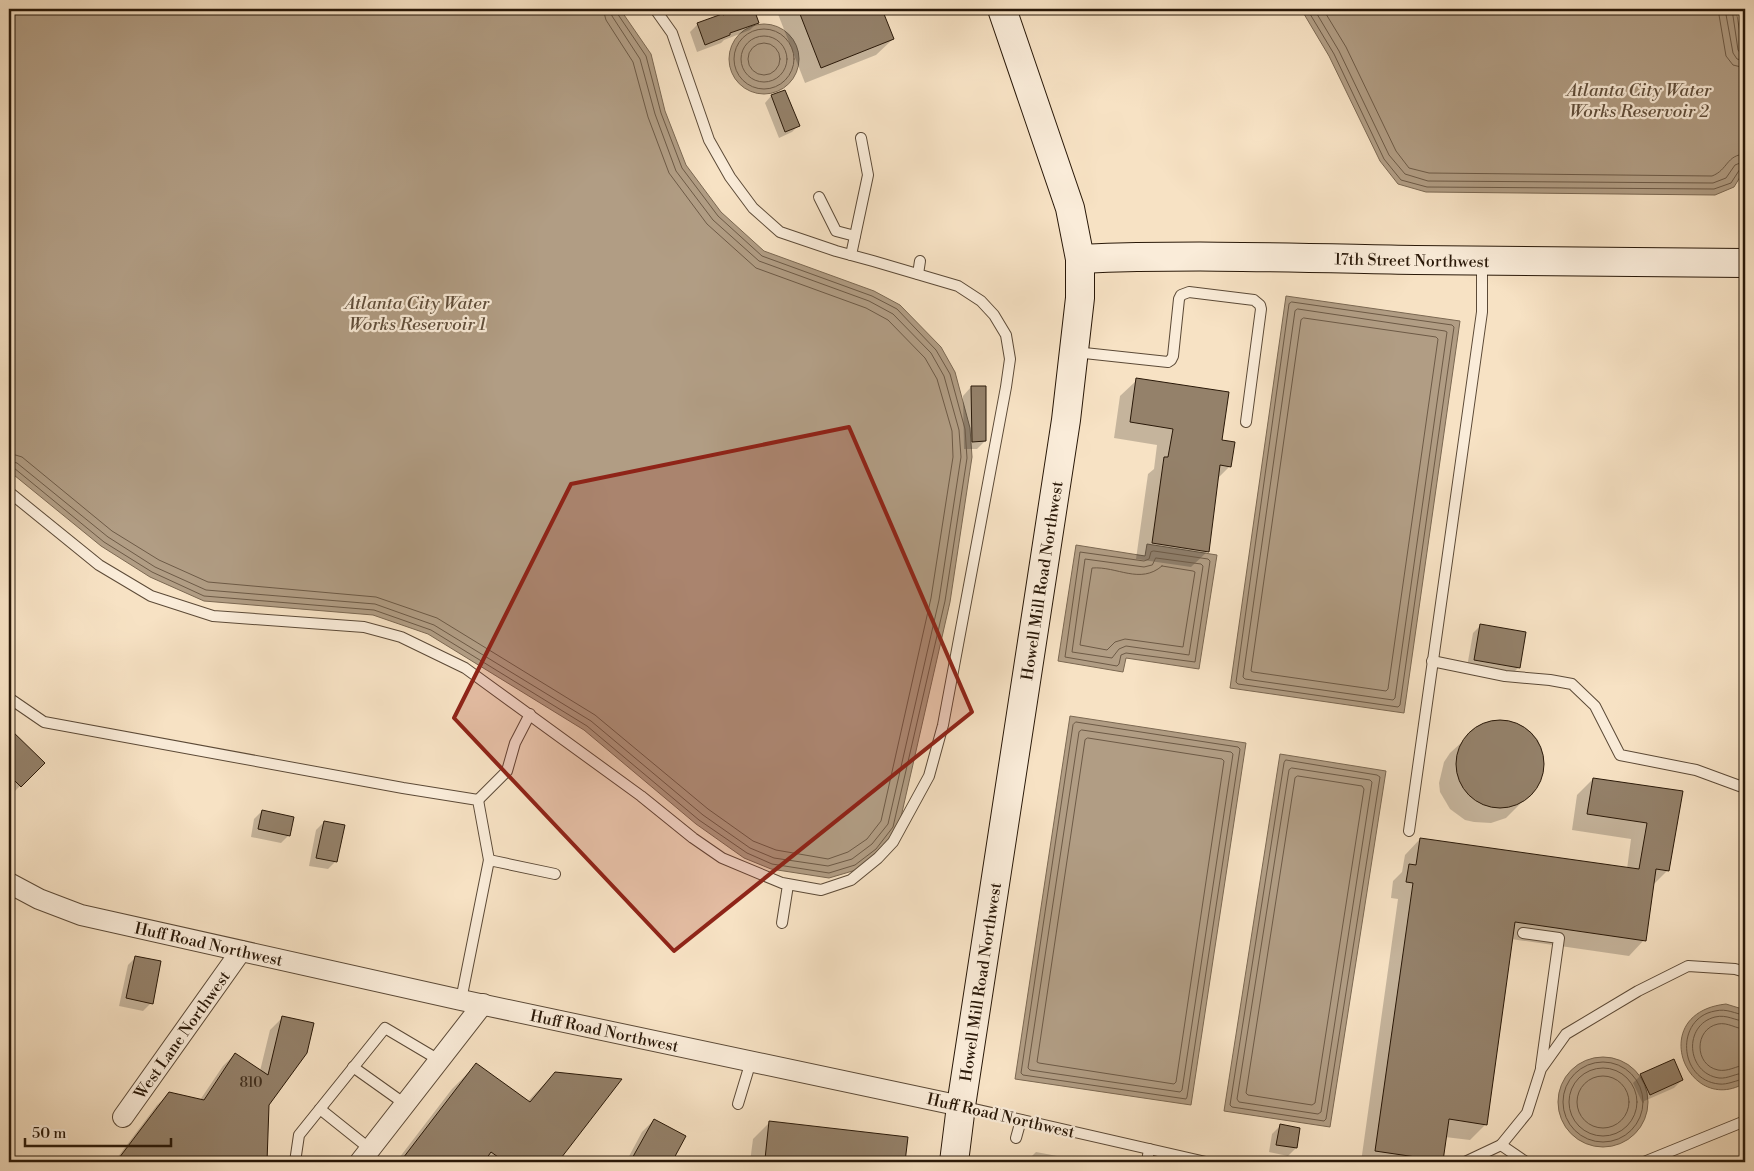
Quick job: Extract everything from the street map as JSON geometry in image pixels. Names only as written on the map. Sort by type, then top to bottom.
[{"type":"main road","name":"Howell Mill Road Northwest","points":[[954,1162],[1066,420],[1080,298],[1080,258],[1070,208],[1002,9]]},
{"type":"main road","name":"17th Street Northwest","points":[[1080,258],[1262,257],[1482,261],[1745,262]]},
{"type":"street","name":"Huff Road Northwest","points":[[9,883],[39,899],[81,915],[461,1000],[961,1106]]},
{"type":"street","name":"West Lane Northwest","points":[[123,1117],[241,951]]},
{"type":"street","points":[[365,1156],[482,1004]]},
{"type":"lane","points":[[9,492],[99,565],[151,596],[213,616],[364,627],[401,637],[465,668],[530,714],[722,858],[788,885],[821,890],[851,880],[878,858],[893,842],[929,776],[943,725],[1006,387],[1010,359],[1006,335],[994,315],[981,301],[958,286],[780,232],[753,208],[730,177],[709,140],[672,32],[655,9]]},
{"type":"lane","points":[[851,255],[868,175],[861,138]]},
{"type":"lane","points":[[819,197],[836,231],[855,236]]},
{"type":"lane","points":[[918,274],[920,261]]},
{"type":"lane","points":[[1409,831],[1482,312],[1482,261]]},
{"type":"lane","points":[[1074,352],[1168,362],[1173,356],[1181,295],[1190,292],[1254,300],[1260,305],[1261,309],[1246,422]]},
{"type":"lane","points":[[1432,662],[1505,676],[1572,684],[1596,706],[1620,755],[1696,770],[1745,788]]},
{"type":"lane","points":[[9,698],[44,722],[478,800]]},
{"type":"lane","points":[[478,800],[507,771],[515,743],[530,714]]},
{"type":"lane","points":[[461,1000],[489,860],[478,800]]},
{"type":"lane","points":[[489,860],[555,874]]},
{"type":"lane","points":[[782,923],[788,885]]},
{"type":"lane","points":[[1465,1162],[1501,1145],[1527,1113],[1541,1069],[1559,938],[1523,933]]},
{"type":"lane","points":[[1541,1069],[1566,1034],[1638,991],[1688,966],[1735,969],[1745,972]]},
{"type":"lane","points":[[295,1162],[299,1135],[385,1028],[439,1060]]},
{"type":"lane","points":[[738,1104],[751,1061]]},
{"type":"lane","points":[[353,1067],[405,1104]]},
{"type":"lane","name":"Huff Road Northwest","points":[[961,1106],[1194,1161],[1206,1162]]},
{"type":"lane","points":[[320,1109],[365,1156]]},
{"type":"lane","points":[[1016,1138],[1021,1120]]},
{"type":"lane","points":[[1644,1162],[1745,1121]]},
{"type":"lane","points":[[1501,1145],[1526,1162]]},
{"type":"lane","points":[[1146,1162],[1149,1149]]},
{"type":"highlighted area","points":[[849,427],[972,712],[674,951],[454,718],[571,484]]},
{"type":"water","name":"Atlanta City Water Works Reservoir 1","points":[[9,9],[620,9],[651,54],[665,111],[686,165],[721,212],[764,251],[874,291],[900,305],[941,347],[955,372],[970,428],[972,457],[950,602],[898,830],[880,852],[856,870],[829,878],[771,869],[744,858],[696,824],[584,730],[428,634],[373,615],[204,601],[150,577],[101,546],[9,471]]},
{"type":"water","name":"Atlanta City Water Works Reservoir 2","points":[[1301,9],[1736,9],[1745,64],[1745,169],[1734,187],[1715,195],[1426,192],[1398,184],[1380,161],[1329,56]]},
{"type":"water","points":[[764,24],[777,27],[789,34],[796,46],[799,59],[796,72],[789,84],[777,91],[764,94],[751,91],[739,84],[732,72],[729,59],[732,46],[739,34],[751,27]]},
{"type":"water","points":[[1286,296],[1460,321],[1404,713],[1230,688]]},
{"type":"water","points":[[1147,544],[1217,555],[1199,669],[1126,658],[1123,672],[1058,661],[1076,545],[1145,556]]},
{"type":"water","points":[[1070,716],[1246,743],[1191,1105],[1015,1079]]},
{"type":"water","points":[[1280,754],[1386,771],[1330,1127],[1224,1111]]},
{"type":"water","points":[[1726,1004],[1745,1011],[1745,1083],[1724,1090],[1706,1086],[1692,1075],[1683,1060],[1681,1042],[1687,1025],[1701,1011]]},
{"type":"water","points":[[1603,1057],[1620,1060],[1635,1070],[1645,1085],[1648,1102],[1645,1119],[1635,1134],[1620,1144],[1603,1147],[1586,1144],[1571,1134],[1561,1119],[1558,1102],[1561,1085],[1571,1070],[1586,1060]]},
{"type":"building","points":[[741,9],[754,9],[759,23],[730,33],[730,35],[705,45],[697,23]]},
{"type":"building","points":[[798,9],[882,9],[894,39],[821,68]]},
{"type":"building","points":[[785,90],[800,126],[785,132],[771,95]]},
{"type":"building","points":[[1136,378],[1229,392],[1222,440],[1235,442],[1231,467],[1220,465],[1209,552],[1152,543],[1164,457],[1168,457],[1173,429],[1130,422]]},
{"type":"building","points":[[971,386],[986,386],[986,441],[972,442]]},
{"type":"building","points":[[1480,624],[1526,632],[1520,668],[1474,660]]},
{"type":"building","points":[[1491,720],[1509,720],[1525,727],[1537,739],[1544,755],[1544,773],[1537,789],[1525,801],[1509,808],[1491,808],[1475,801],[1463,789],[1456,773],[1456,755],[1463,739],[1475,727]]},
{"type":"building","points":[[9,728],[45,763],[21,787],[9,775]]},
{"type":"building","points":[[1593,778],[1683,791],[1669,871],[1656,869],[1646,941],[1515,922],[1487,1125],[1449,1119],[1443,1161],[1375,1151],[1413,883],[1406,882],[1409,864],[1416,865],[1420,838],[1639,869],[1647,823],[1587,814]]},
{"type":"building","points":[[262,810],[294,817],[290,836],[258,829]]},
{"type":"building","points":[[324,821],[345,825],[337,862],[316,858]]},
{"type":"building","points":[[135,956],[161,961],[153,1004],[126,998]]},
{"type":"building","points":[[282,1016],[314,1023],[307,1053],[269,1105],[267,1162],[116,1162],[169,1092],[204,1100],[235,1053],[268,1075]]},
{"type":"building","points":[[1674,1059],[1683,1080],[1650,1095],[1640,1074]]},
{"type":"building","points":[[476,1063],[530,1102],[555,1072],[622,1079],[558,1162],[505,1162],[491,1152],[484,1162],[400,1162]]},
{"type":"building","points":[[654,1119],[686,1136],[672,1162],[630,1162]]},
{"type":"building","points":[[769,1121],[908,1137],[905,1162],[785,1162],[765,1159]]},
{"type":"building","points":[[1280,1124],[1300,1128],[1297,1148],[1276,1145]]}]
